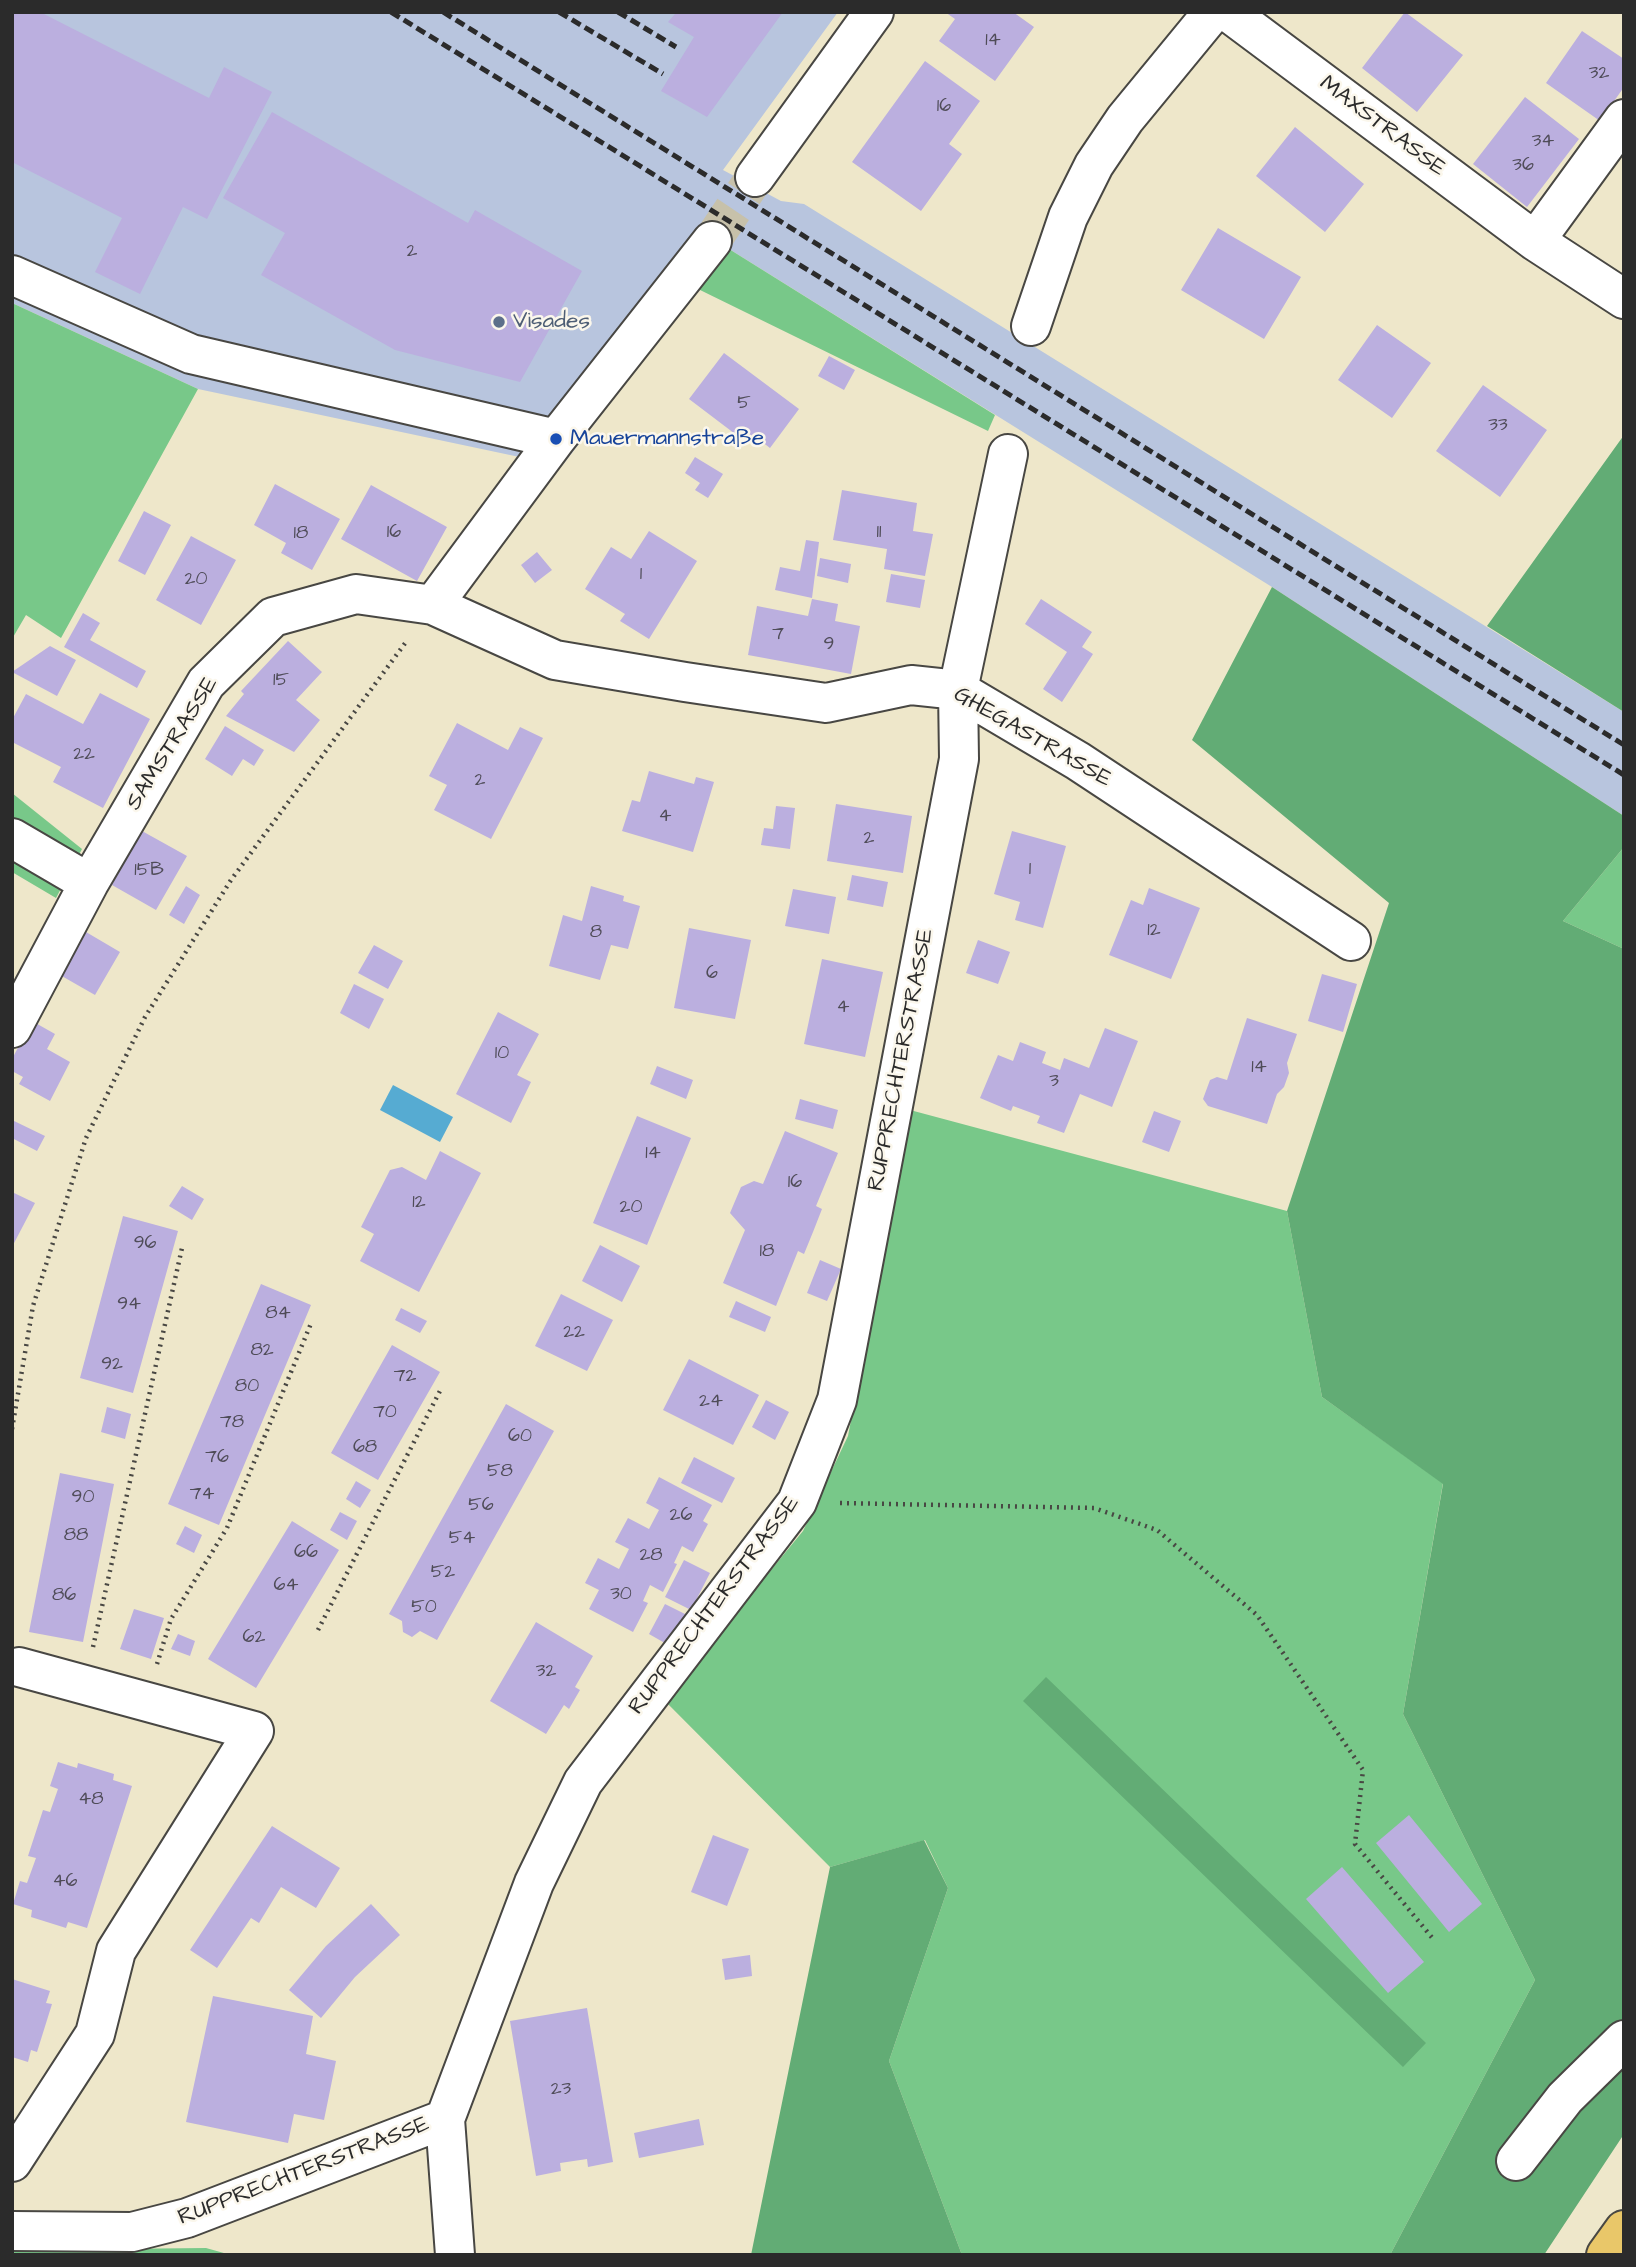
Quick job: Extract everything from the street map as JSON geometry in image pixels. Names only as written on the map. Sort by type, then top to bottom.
[{"type":"highway","points":[[1606,2255],[1624,2230]]},
{"type":"street","points":[[755,177],[874,12]]},
{"type":"street","points":[[1031,327],[1068,217],[1094,165],[1125,119],[1213,12]]},
{"type":"street","name":"MAXSTRASSE","points":[[1228,12],[1535,241],[1624,299]]},
{"type":"street","points":[[1535,241],[1624,119]]},
{"type":"street","points":[[433,604],[556,439],[712,241]]},
{"type":"street","points":[[12,275],[191,354],[556,439]]},
{"type":"street","name":"RUPPRECHTERSTRASSE","points":[[12,2231],[132,2232],[187,2218],[445,2119],[534,1883],[583,1782],[797,1502],[836,1400],[959,759],[958,690],[1008,454]]},
{"type":"street","name":"SAMSTRASSE","points":[[12,1028],[89,883],[205,683],[273,617],[356,594],[433,604]]},
{"type":"street","name":"GHEGASTRASSE","points":[[433,604],[555,660],[646,675],[826,703],[911,685],[958,690],[1078,761],[1352,941]]},
{"type":"street","points":[[12,838],[89,883]]},
{"type":"street","points":[[12,2162],[94,2034],[116,1951],[254,1731],[19,1667]]},
{"type":"street","points":[[1516,2161],[1565,2098],[1624,2040]]},
{"type":"street","points":[[445,2119],[455,2255]]},
{"type":"path","points":[[12,1429],[33,1306],[86,1138],[145,1017],[230,880],[433,604]]},
{"type":"path","points":[[85,1685],[182,1248]]},
{"type":"path","points":[[146,1702],[171,1619],[227,1528],[312,1321]]},
{"type":"path","points":[[318,1630],[442,1387]]},
{"type":"path","points":[[797,1502],[1094,1507],[1157,1530],[1257,1615],[1363,1770],[1355,1843],[1434,1940]]},
{"type":"shaded area","points":[[12,12],[838,12],[723,170],[781,201],[804,204],[1624,712],[1624,816],[1272,587],[729,249],[562,466],[198,389],[12,303]]},
{"type":"green space","points":[[729,249],[995,415],[988,431],[698,289]]},
{"type":"green space","points":[[12,303],[198,389],[61,638],[26,615],[12,639]]},
{"type":"green space","points":[[1624,435],[1624,712],[1487,626]]},
{"type":"green space","points":[[1272,587],[1624,816],[1624,847],[1563,921],[1624,949],[1624,2134],[1544,2255],[1390,2255],[1535,1980],[1403,1714],[1443,1484],[1322,1397],[1287,1211],[1389,903],[1192,740]]},
{"type":"green space","points":[[12,793],[82,849],[56,898],[12,872]]},
{"type":"green space","points":[[1624,847],[1624,949],[1563,921]]},
{"type":"green space","points":[[910,1110],[1287,1211],[1322,1397],[1443,1483],[1403,1714],[1535,1980],[1390,2255],[962,2255],[889,2061],[948,1888],[925,1840],[830,1867],[664,1700],[803,1531],[848,1436]]},
{"type":"green space","points":[[1046,1677],[1426,2043],[1403,2067],[1023,1701]]},
{"type":"green space","points":[[924,1840],[948,1888],[889,2061],[962,2255],[751,2255],[830,1867]]},
{"type":"green space","points":[[206,2248],[231,2255],[12,2255],[12,2250]]},
{"type":"water","points":[[393,1085],[453,1117],[440,1142],[380,1110]]},
{"type":"building","points":[[15,12],[40,12],[209,98],[224,67],[272,92],[207,219],[183,207],[140,294],[95,272],[122,218],[12,162],[12,17]]},
{"type":"building","points":[[672,12],[783,12],[707,117],[661,91],[694,37],[668,22],[675,14]]},
{"type":"building","points":[[945,12],[1013,12],[1034,27],[995,81],[939,41],[955,19]]},
{"type":"building","points":[[1405,12],[1463,55],[1417,112],[1362,68]]},
{"type":"building","points":[[1582,31],[1624,59],[1624,87],[1600,121],[1546,83]]},
{"type":"building","points":[[925,61],[980,101],[949,144],[962,154],[921,211],[852,162]]},
{"type":"building","points":[[1525,97],[1579,139],[1527,207],[1473,164]]},
{"type":"building","points":[[272,112],[468,223],[475,210],[582,271],[520,382],[395,350],[261,275],[285,233],[223,198]]},
{"type":"building","points":[[1295,127],[1364,184],[1325,232],[1256,176]]},
{"type":"building","points":[[1218,228],[1301,277],[1264,339],[1181,290]]},
{"type":"building","points":[[1377,325],[1431,363],[1392,418],[1338,380]]},
{"type":"building","points":[[724,353],[799,409],[770,448],[753,435],[747,443],[689,399]]},
{"type":"building","points":[[829,356],[855,370],[844,390],[818,376]]},
{"type":"building","points":[[1483,385],[1547,430],[1500,497],[1436,451]]},
{"type":"building","points":[[695,457],[723,474],[708,498],[695,490],[700,483],[685,473]]},
{"type":"building","points":[[275,484],[340,519],[312,570],[281,553],[286,543],[254,525]]},
{"type":"building","points":[[371,485],[447,527],[417,581],[341,539]]},
{"type":"building","points":[[842,490],[917,503],[913,531],[933,534],[925,576],[884,569],[887,549],[833,540]]},
{"type":"building","points":[[144,511],[171,525],[145,575],[118,561]]},
{"type":"building","points":[[649,531],[697,561],[649,639],[620,621],[625,614],[585,589],[611,547],[631,559]]},
{"type":"building","points":[[191,536],[236,560],[201,625],[156,600]]},
{"type":"building","points":[[806,540],[819,542],[812,598],[775,590],[780,567],[800,571]]},
{"type":"building","points":[[537,552],[552,570],[535,583],[521,565]]},
{"type":"building","points":[[820,558],[851,564],[848,583],[817,576]]},
{"type":"building","points":[[891,574],[925,580],[920,608],[886,602]]},
{"type":"building","points":[[812,599],[838,604],[835,621],[860,626],[851,674],[748,655],[757,606],[808,616]]},
{"type":"building","points":[[1041,599],[1092,632],[1082,647],[1093,654],[1062,702],[1043,689],[1067,652],[1025,624]]},
{"type":"building","points":[[83,613],[100,623],[90,640],[146,671],[137,688],[64,647]]},
{"type":"building","points":[[288,641],[322,672],[296,700],[320,720],[294,752],[226,716],[244,694],[241,691]]},
{"type":"building","points":[[50,646],[76,660],[57,696],[12,672]]},
{"type":"building","points":[[100,693],[150,719],[103,808],[53,782],[61,767],[14,743],[12,746],[12,720],[26,694],[83,724]]},
{"type":"building","points":[[457,723],[508,750],[520,727],[543,738],[491,839],[434,810],[447,785],[429,776]]},
{"type":"building","points":[[225,726],[264,750],[254,766],[243,759],[232,776],[205,759]]},
{"type":"building","points":[[649,771],[694,784],[696,777],[714,782],[693,852],[622,831],[632,800],[640,802]]},
{"type":"building","points":[[836,804],[912,816],[903,873],[827,861]]},
{"type":"building","points":[[776,806],[795,808],[790,849],[761,845],[764,828],[773,829]]},
{"type":"building","points":[[142,831],[187,856],[156,910],[112,885]]},
{"type":"building","points":[[1012,831],[1066,846],[1043,928],[1015,920],[1020,902],[994,894]]},
{"type":"building","points":[[852,875],[888,882],[883,907],[847,900]]},
{"type":"building","points":[[186,886],[200,895],[184,924],[169,915]]},
{"type":"building","points":[[591,886],[624,896],[623,901],[640,906],[628,949],[611,945],[600,980],[549,966],[563,915],[582,921]]},
{"type":"building","points":[[1149,888],[1200,908],[1171,979],[1109,955],[1131,900],[1143,905]]},
{"type":"building","points":[[793,889],[836,897],[829,934],[785,926]]},
{"type":"building","points":[[689,928],[751,940],[735,1019],[674,1008]]},
{"type":"building","points":[[86,932],[120,952],[95,995],[60,975]]},
{"type":"building","points":[[978,940],[1010,952],[998,984],[966,973]]},
{"type":"building","points":[[374,945],[403,961],[388,989],[358,973]]},
{"type":"building","points":[[822,959],[883,972],[865,1057],[804,1044]]},
{"type":"building","points":[[1322,974],[1357,984],[1343,1032],[1308,1021]]},
{"type":"building","points":[[354,984],[384,999],[369,1029],[340,1013]]},
{"type":"building","points":[[498,1012],[539,1034],[517,1075],[531,1082],[511,1123],[456,1094]]},
{"type":"building","points":[[1247,1018],[1297,1034],[1287,1063],[1289,1073],[1284,1087],[1277,1094],[1267,1124],[1208,1106],[1203,1099],[1210,1080],[1217,1077],[1227,1080]]},
{"type":"building","points":[[32,1021],[55,1034],[47,1049],[70,1062],[50,1101],[19,1084],[23,1077],[12,1071],[12,1059]]},
{"type":"building","points":[[1105,1028],[1138,1041],[1112,1107],[1080,1094],[1064,1133],[1037,1123],[1040,1116],[1013,1106],[1011,1111],[980,1098],[998,1055],[1013,1061],[1020,1042],[1046,1052],[1042,1063],[1060,1070],[1064,1058],[1089,1068]]},
{"type":"building","points":[[657,1066],[693,1080],[686,1099],[650,1084]]},
{"type":"building","points":[[800,1099],[838,1110],[833,1129],[795,1119]]},
{"type":"building","points":[[1154,1111],[1181,1121],[1169,1152],[1142,1142]]},
{"type":"building","points":[[637,1116],[691,1138],[647,1245],[593,1223]]},
{"type":"building","points":[[12,1120],[45,1136],[37,1151],[12,1138]]},
{"type":"building","points":[[785,1131],[838,1153],[816,1206],[822,1209],[813,1232],[804,1254],[798,1251],[776,1306],[723,1283],[745,1230],[730,1213],[741,1187],[754,1181],[763,1184]]},
{"type":"building","points":[[440,1151],[481,1173],[419,1292],[360,1261],[374,1234],[361,1227],[390,1170],[402,1167],[426,1180]]},
{"type":"building","points":[[182,1186],[204,1199],[192,1220],[169,1206]]},
{"type":"building","points":[[12,1192],[35,1203],[12,1247]]},
{"type":"building","points":[[123,1216],[178,1231],[133,1393],[80,1378]]},
{"type":"building","points":[[600,1245],[640,1266],[622,1302],[582,1281]]},
{"type":"building","points":[[820,1260],[841,1269],[827,1301],[807,1293]]},
{"type":"building","points":[[261,1284],[311,1305],[219,1525],[168,1504]]},
{"type":"building","points":[[561,1294],[613,1320],[587,1371],[535,1346]]},
{"type":"building","points":[[736,1301],[771,1317],[765,1332],[729,1317]]},
{"type":"building","points":[[401,1308],[427,1321],[420,1333],[395,1320]]},
{"type":"building","points":[[392,1345],[440,1372],[378,1480],[331,1453]]},
{"type":"building","points":[[689,1359],[759,1395],[733,1445],[663,1410]]},
{"type":"building","points":[[766,1400],[789,1412],[775,1440],[752,1427]]},
{"type":"building","points":[[506,1404],[554,1431],[437,1640],[420,1631],[412,1637],[403,1632],[402,1621],[389,1614]]},
{"type":"building","points":[[107,1407],[131,1414],[125,1439],[101,1432]]},
{"type":"building","points":[[694,1457],[735,1478],[722,1503],[681,1483]]},
{"type":"building","points":[[60,1473],[114,1484],[83,1642],[29,1632]]},
{"type":"building","points":[[659,1477],[712,1505],[703,1521],[708,1524],[693,1552],[682,1546],[674,1563],[677,1564],[663,1592],[650,1585],[643,1601],[648,1603],[633,1632],[589,1609],[599,1590],[585,1583],[598,1558],[619,1569],[629,1549],[615,1542],[628,1518],[649,1529],[659,1510],[646,1503]]},
{"type":"building","points":[[356,1481],[371,1490],[360,1508],[346,1499]]},
{"type":"building","points":[[340,1512],[357,1521],[347,1540],[330,1530]]},
{"type":"building","points":[[292,1521],[339,1550],[256,1688],[208,1659]]},
{"type":"building","points":[[185,1526],[202,1535],[194,1553],[176,1544]]},
{"type":"building","points":[[684,1560],[710,1573],[691,1610],[665,1597]]},
{"type":"building","points":[[665,1604],[687,1615],[670,1646],[649,1634]]},
{"type":"building","points":[[134,1609],[164,1618],[151,1659],[120,1649]]},
{"type":"building","points":[[536,1622],[593,1656],[575,1687],[580,1690],[569,1709],[564,1705],[546,1734],[490,1701]]},
{"type":"building","points":[[178,1634],[195,1641],[190,1656],[171,1649]]},
{"type":"building","points":[[58,1762],[77,1768],[78,1763],[114,1774],[113,1780],[132,1786],[87,1928],[68,1922],[66,1928],[31,1917],[32,1910],[13,1904],[20,1881],[27,1883],[36,1858],[28,1856],[43,1810],[50,1812],[58,1789],[50,1786]]},
{"type":"building","points":[[1409,1815],[1482,1904],[1449,1932],[1376,1843]]},
{"type":"building","points":[[272,1826],[340,1868],[316,1908],[281,1887],[259,1923],[251,1918],[217,1968],[190,1950]]},
{"type":"building","points":[[713,1835],[749,1849],[727,1906],[691,1892]]},
{"type":"building","points":[[1342,1867],[1424,1962],[1388,1993],[1306,1899]]},
{"type":"building","points":[[371,1904],[400,1935],[355,1977],[321,2018],[289,1990],[326,1946]]},
{"type":"building","points":[[750,1955],[752,1976],[725,1980],[722,1959]]},
{"type":"building","points":[[12,1979],[50,1991],[46,2003],[52,2004],[37,2052],[31,2050],[28,2062],[12,2057]]},
{"type":"building","points":[[213,1996],[313,2016],[306,2054],[336,2061],[324,2120],[294,2114],[288,2143],[186,2122]]},
{"type":"building","points":[[587,2008],[613,2162],[588,2167],[587,2159],[560,2163],[561,2171],[536,2176],[510,2021]]},
{"type":"building","points":[[699,2119],[704,2145],[639,2158],[634,2133]]},
{"type":"tunnel","points":[[712,241],[755,177]]},
{"type":"railway","points":[[391,12],[1624,775]]},
{"type":"railway","points":[[443,12],[1624,745]]},
{"type":"railway","points":[[559,12],[663,74]]},
{"type":"railway","points":[[618,12],[676,47]]},
{"type":"place","name":"Visades","points":[[499,322]]},
{"type":"place","name":"Mauermannstraße","points":[[556,439]]}]
